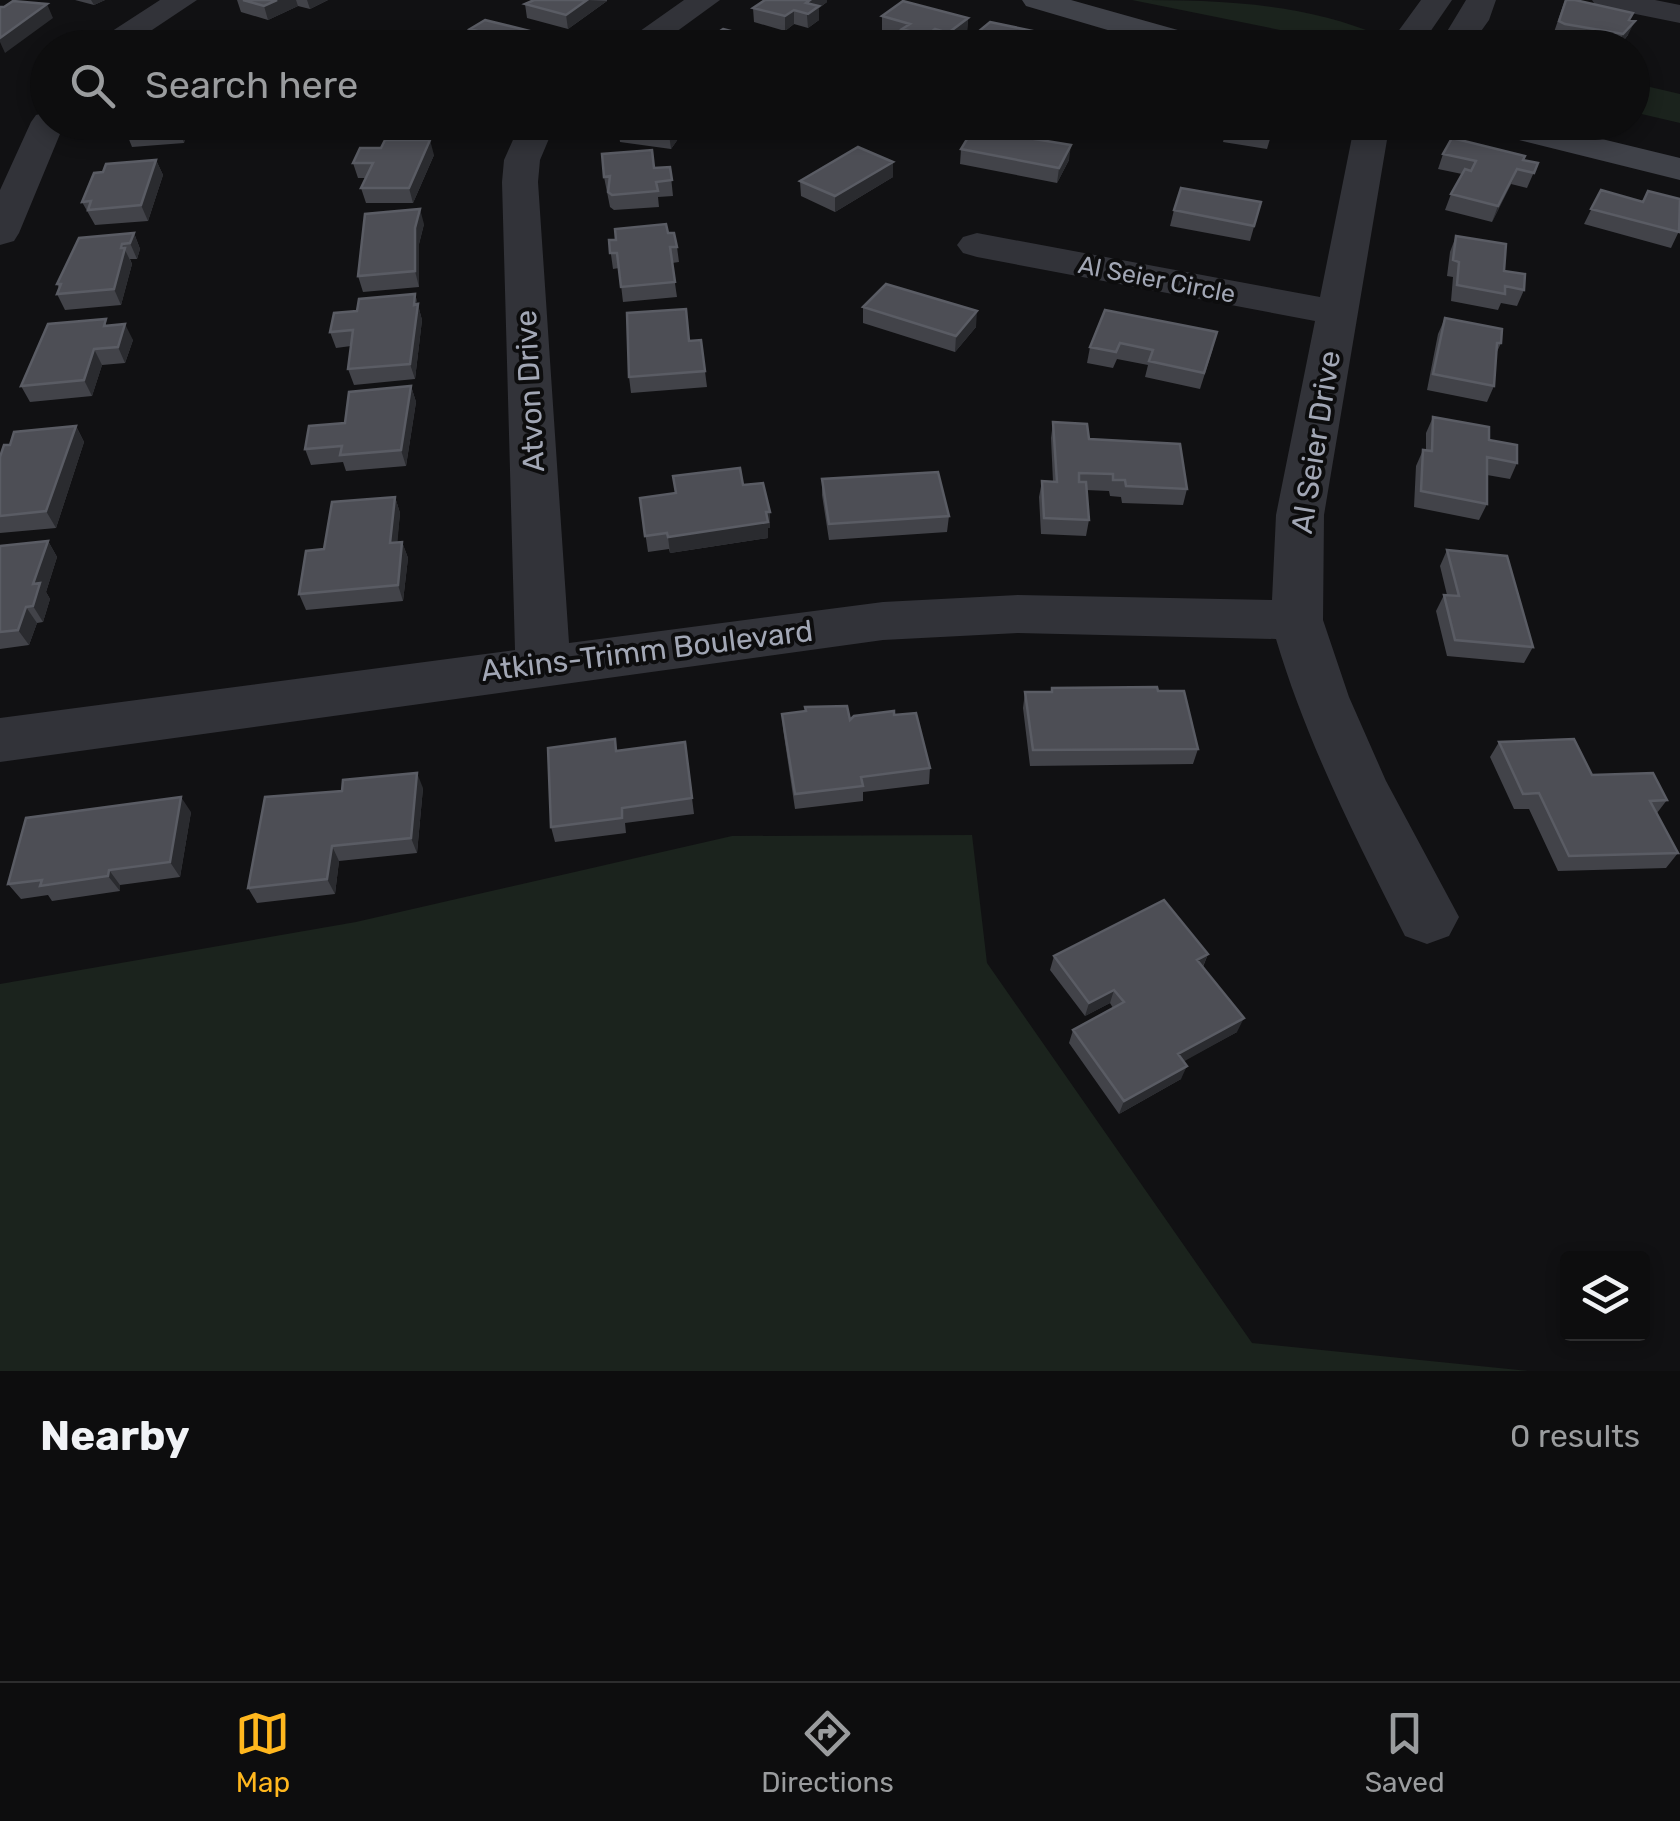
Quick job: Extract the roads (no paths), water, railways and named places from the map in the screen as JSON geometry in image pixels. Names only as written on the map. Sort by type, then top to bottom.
[{"type":"street","points":[[132,30],[182,0]]},
{"type":"street","points":[[660,30],[706,0]]},
{"type":"street","points":[[1037,0],[1143,30]]},
{"type":"street","points":[[1415,30],[1436,0]]},
{"type":"street","points":[[1466,30],[1480,0]]},
{"type":"street","points":[[1606,0],[1680,14]]},
{"type":"street","points":[[0,233],[40,140]]},
{"type":"street","name":"Atvon Drive","points":[[531,140],[522,160],[520,182],[543,664]]},
{"type":"street","name":"Al Seier Drive","points":[[1370,140],[1300,515],[1298,620],[1321,698],[1359,785],[1427,916]]},
{"type":"street","points":[[1560,140],[1680,169]]},
{"type":"street","name":"Al Seier Circle","points":[[977,245],[1336,313]]},
{"type":"street","name":"Atkins-Trimm Boulevard","points":[[0,740],[883,621],[1018,614],[1298,620]]}]
